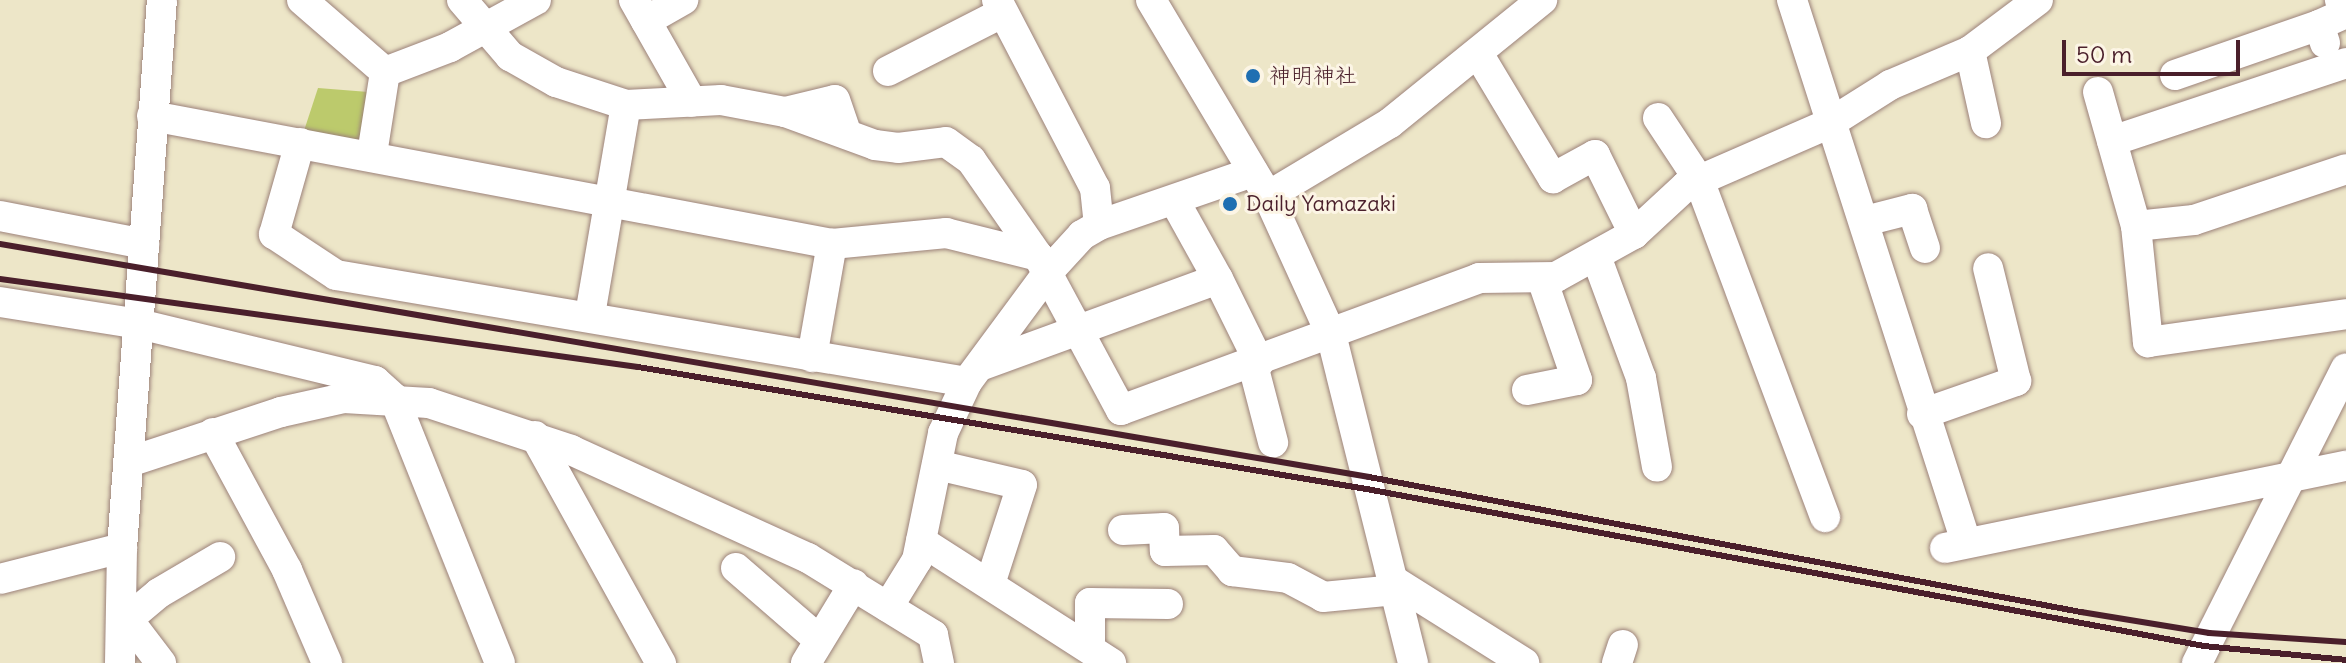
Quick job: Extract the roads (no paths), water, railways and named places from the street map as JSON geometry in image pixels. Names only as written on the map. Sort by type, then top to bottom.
[{"type":"street","points":[[120,663],[125,616],[122,548],[162,0]]},
{"type":"street","points":[[302,0],[385,72]]},
{"type":"street","points":[[462,0],[510,56],[556,82],[626,105],[721,100],[785,112],[898,148],[946,142],[971,160],[1044,263],[1121,410],[1256,363],[1479,278],[1542,279],[1597,259],[1634,234],[1699,180],[1830,123],[1890,85],[1970,51],[2038,0]]},
{"type":"street","points":[[385,72],[486,29],[536,0]]},
{"type":"street","points":[[683,0],[640,10],[692,102]]},
{"type":"street","points":[[1151,0],[1260,184],[1331,334],[1413,663]]},
{"type":"street","points":[[888,607],[917,560],[943,433],[973,374],[1044,263],[1099,225],[1174,200],[1260,184],[1390,123],[1479,55],[1542,0]]},
{"type":"street","points":[[1792,0],[1830,123],[1865,221],[1922,414],[1955,545],[2346,466]]},
{"type":"street","points":[[2175,75],[2344,14],[2340,0]]},
{"type":"street","points":[[888,71],[1000,7],[1095,188],[1099,225]]},
{"type":"street","points":[[2112,141],[2340,65],[2319,25]]},
{"type":"street","points":[[1970,51],[1986,123]]},
{"type":"street","points":[[1479,55],[1553,178],[1595,155],[1634,234]]},
{"type":"street","points":[[372,154],[385,72]]},
{"type":"street","points":[[2098,92],[2136,226],[2148,342],[2346,314]]},
{"type":"street","points":[[590,315],[612,203],[626,105]]},
{"type":"street","points":[[152,116],[372,154],[832,244],[946,233],[1044,263]]},
{"type":"street","points":[[1658,118],[1699,180],[1825,517]]},
{"type":"street","points":[[300,143],[274,234],[336,275],[590,315],[909,373],[973,374],[1079,329],[1218,279]]},
{"type":"street","points":[[2136,226],[2194,220],[2346,169]]},
{"type":"street","points":[[1174,200],[1218,279],[1256,363],[1273,442]]},
{"type":"street","points":[[1865,221],[1912,209],[1925,248]]},
{"type":"street","points":[[0,216],[144,244]]},
{"type":"street","points":[[812,357],[832,244]]},
{"type":"street","points":[[1597,259],[1641,378],[1657,467]]},
{"type":"street","points":[[1922,414],[2016,381],[1988,268]]},
{"type":"street","points":[[1527,390],[1577,380],[1542,279]]},
{"type":"street","points":[[0,302],[139,324],[316,363],[375,381],[394,398],[500,663]]},
{"type":"street","points":[[2197,663],[2288,477],[2346,368]]},
{"type":"street","points":[[129,462],[213,433],[344,398],[394,398],[429,403],[535,436],[717,512],[854,584],[933,635],[939,663]]},
{"type":"street","points":[[213,433],[287,570],[327,663]]},
{"type":"street","points":[[535,436],[661,663]]},
{"type":"street","points":[[937,465],[1022,485],[990,584]]},
{"type":"street","points":[[1123,530],[1164,528],[1165,551],[1214,550],[1232,571],[1288,578],[1323,597],[1395,586],[1524,663]]},
{"type":"street","points":[[921,541],[1100,655]]},
{"type":"street","points":[[0,579],[122,548]]},
{"type":"street","points":[[125,616],[220,557]]},
{"type":"street","points":[[736,568],[812,651],[854,584]]},
{"type":"street","points":[[1100,655],[1090,603],[1168,604]]},
{"type":"street","points":[[125,616],[161,663]]},
{"type":"railway","points":[[0,244],[1369,477],[2081,612],[2209,633],[2346,642]]},
{"type":"railway","points":[[0,279],[638,367],[1372,490],[2204,646],[2346,660]]},
{"type":"place","name":"神明神社","points":[[1253,76]]},
{"type":"place","name":"Daily Yamazaki","points":[[1230,204]]}]
